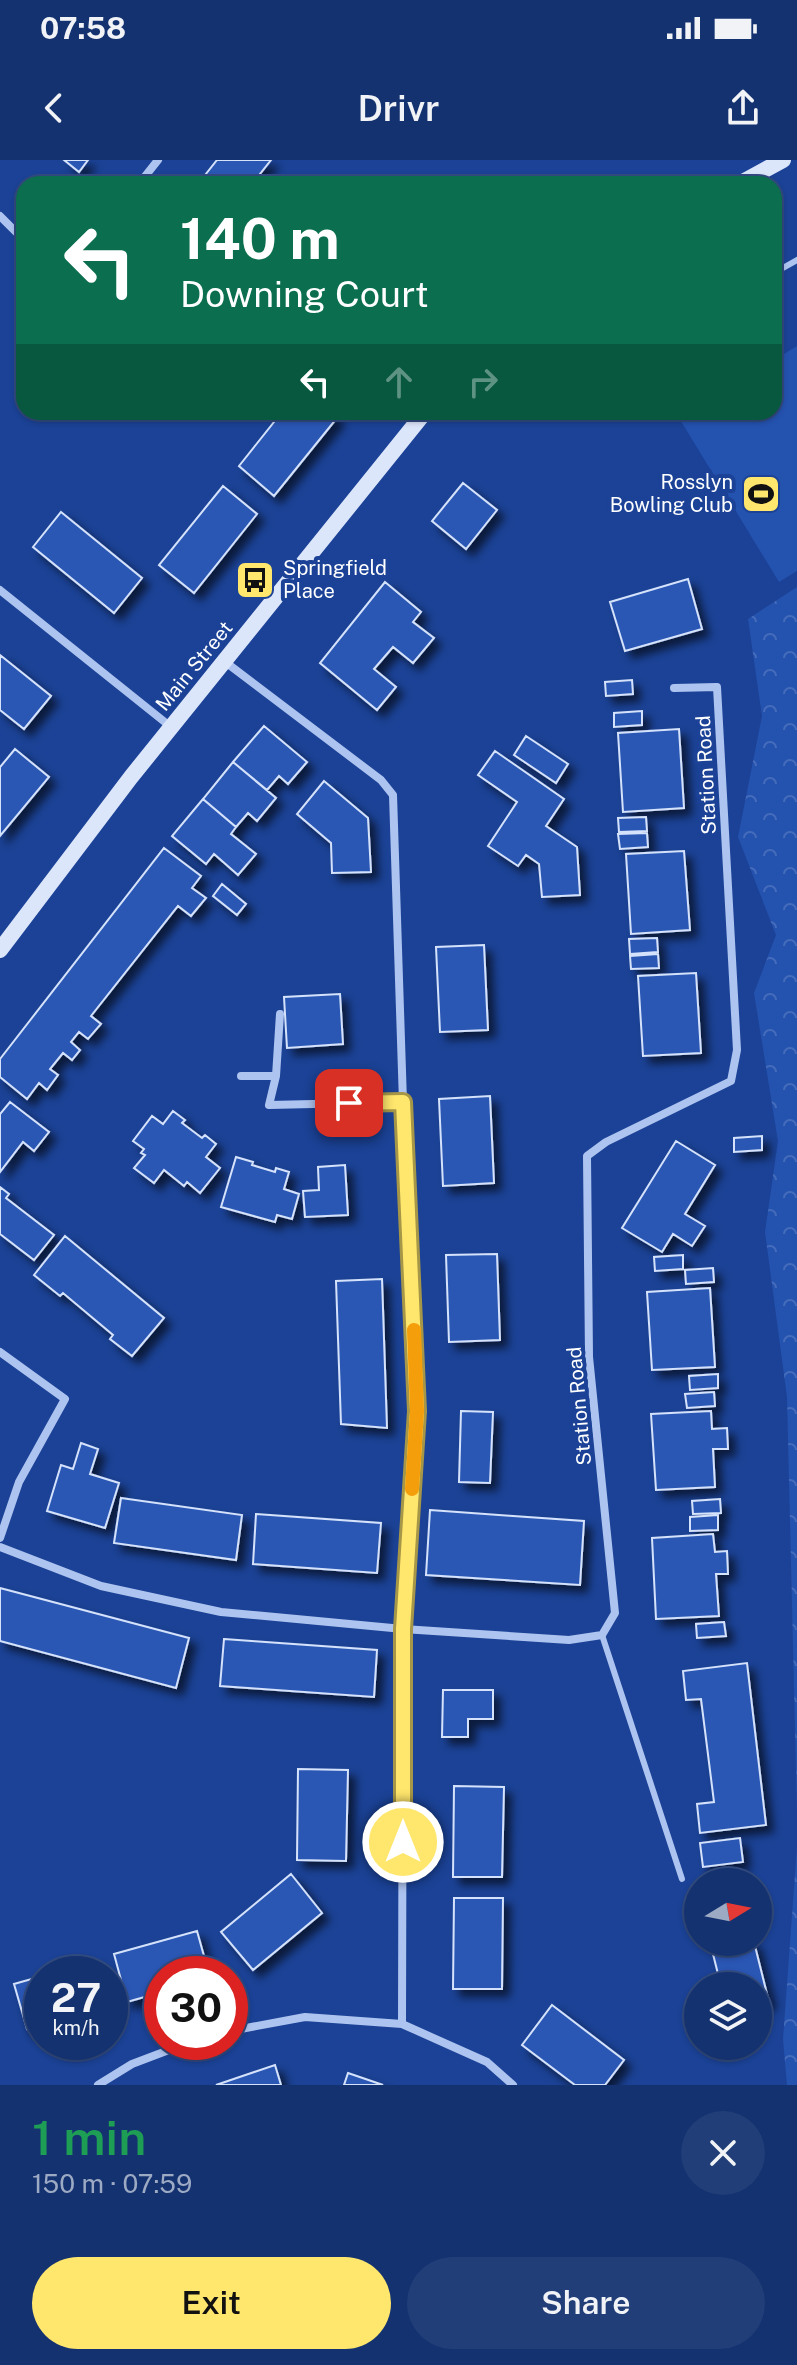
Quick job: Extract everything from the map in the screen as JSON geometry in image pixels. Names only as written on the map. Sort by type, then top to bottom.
[{"type":"main road","points":[[754,176],[783,160]]},
{"type":"main road","name":"Main Street","points":[[0,950],[171,727],[419,420]]},
{"type":"street","points":[[145,176],[158,160]]},
{"type":"street","points":[[0,216],[16,232]]},
{"type":"street","points":[[0,590],[171,727]]},
{"type":"street","points":[[224,661],[381,780],[393,795],[417,1411],[403,1629],[402,2024]]},
{"type":"street","name":"Station Road","points":[[602,1635],[615,1613],[589,1357],[587,1156],[606,1142],[731,1081],[737,1050],[717,687],[674,688]]},
{"type":"street","points":[[280,1014],[276,1076],[269,1105],[403,1102]]},
{"type":"street","points":[[241,1076],[276,1076]]},
{"type":"street","points":[[0,1352],[65,1399],[19,1482],[0,1538]]},
{"type":"street","points":[[0,1547],[101,1586],[221,1612],[569,1640],[602,1635]]},
{"type":"street","points":[[248,2028],[305,2017],[402,2024],[487,2062],[513,2085]]},
{"type":"street","points":[[98,2085],[144,2059]]},
{"type":"lane","points":[[602,1635],[682,1879]]},
{"type":"green space","name":"Rosslyn Bowling Club","points":[[797,346],[797,571],[779,582],[680,420],[782,420],[782,355]]},
{"type":"green space","points":[[797,587],[797,1811],[787,1397],[765,1232],[778,1141],[754,993],[776,935],[738,837],[762,716],[748,619]]},
{"type":"green space","points":[[797,1847],[797,2085],[787,2085],[783,2039]]},
{"type":"building","points":[[64,160],[88,160],[79,172]]},
{"type":"building","points":[[217,160],[271,160],[258,176],[204,176]]},
{"type":"building","points":[[276,420],[335,420],[274,496],[239,466]]},
{"type":"building","points":[[463,483],[497,510],[466,549],[432,521]]},
{"type":"building","points":[[223,486],[257,514],[194,593],[159,565]]},
{"type":"building","points":[[61,512],[142,578],[114,613],[33,547]]},
{"type":"building","points":[[688,579],[702,629],[625,651],[610,602]]},
{"type":"building","points":[[385,582],[421,612],[413,622],[434,638],[413,663],[393,647],[374,669],[396,687],[377,710],[320,663]]},
{"type":"building","points":[[0,655],[51,696],[24,729],[0,710]]},
{"type":"building","points":[[632,680],[633,694],[606,696],[605,682]]},
{"type":"building","points":[[642,711],[642,725],[614,727],[614,713]]},
{"type":"building","points":[[264,726],[307,762],[288,784],[279,776],[267,790],[233,762]]},
{"type":"building","points":[[679,729],[684,808],[623,812],[618,733]]},
{"type":"building","points":[[526,736],[568,764],[556,783],[514,755]]},
{"type":"building","points":[[15,749],[49,777],[0,836],[0,767]]},
{"type":"building","points":[[495,751],[564,799],[546,826],[577,847],[580,895],[542,897],[539,864],[526,855],[518,866],[488,846],[517,802],[478,775]]},
{"type":"building","points":[[233,762],[276,798],[257,821],[248,813],[236,827],[203,799]]},
{"type":"building","points":[[324,781],[368,818],[371,872],[332,873],[331,843],[297,814]]},
{"type":"building","points":[[203,799],[236,827],[231,834],[256,854],[238,875],[214,854],[206,864],[172,836]]},
{"type":"building","points":[[646,817],[647,831],[619,832],[618,818]]},
{"type":"building","points":[[647,833],[648,847],[620,849],[618,834]]},
{"type":"building","points":[[164,848],[201,876],[192,888],[206,898],[191,916],[178,906],[91,1016],[101,1024],[88,1039],[79,1032],[71,1042],[80,1050],[72,1060],[63,1053],[50,1069],[58,1075],[47,1090],[39,1083],[27,1099],[0,1077],[0,1059]]},
{"type":"building","points":[[684,851],[690,930],[631,934],[626,854]]},
{"type":"building","points":[[222,884],[246,904],[237,915],[213,896]]},
{"type":"building","points":[[657,938],[658,952],[630,954],[629,939]]},
{"type":"building","points":[[484,945],[488,1030],[440,1032],[436,947]]},
{"type":"building","points":[[658,954],[659,968],[631,969],[630,956]]},
{"type":"building","points":[[696,973],[701,1053],[643,1056],[638,976]]},
{"type":"building","points":[[340,994],[343,1044],[287,1048],[284,997]]},
{"type":"building","points":[[490,1096],[494,1183],[443,1186],[439,1099]]},
{"type":"building","points":[[10,1102],[49,1132],[34,1151],[23,1142],[0,1172],[0,1114]]},
{"type":"building","points":[[173,1111],[185,1120],[182,1123],[216,1144],[206,1157],[220,1168],[200,1193],[187,1182],[184,1186],[164,1170],[154,1183],[134,1168],[145,1155],[141,1153],[144,1149],[133,1141],[152,1116],[163,1124]]},
{"type":"building","points":[[762,1136],[762,1150],[734,1152],[734,1138]]},
{"type":"building","points":[[676,1141],[715,1165],[685,1214],[705,1226],[692,1246],[673,1234],[662,1252],[622,1228]]},
{"type":"building","points":[[236,1157],[275,1172],[276,1168],[289,1172],[284,1189],[299,1194],[292,1219],[277,1215],[275,1222],[221,1207]]},
{"type":"building","points":[[345,1165],[348,1215],[305,1217],[303,1191],[319,1190],[318,1167]]},
{"type":"building","points":[[0,1187],[9,1194],[6,1198],[54,1235],[34,1260],[0,1234]]},
{"type":"building","points":[[65,1236],[164,1318],[132,1356],[110,1339],[113,1335],[63,1293],[60,1296],[34,1275]]},
{"type":"building","points":[[497,1254],[500,1340],[449,1342],[446,1255]]},
{"type":"building","points":[[683,1255],[683,1269],[655,1271],[654,1257]]},
{"type":"building","points":[[713,1268],[714,1282],[686,1284],[685,1270]]},
{"type":"building","points":[[382,1279],[387,1428],[341,1424],[336,1281]]},
{"type":"building","points":[[710,1288],[715,1367],[652,1370],[647,1292]]},
{"type":"building","points":[[718,1374],[718,1388],[690,1390],[689,1376]]},
{"type":"building","points":[[714,1392],[715,1406],[687,1408],[685,1394]]},
{"type":"building","points":[[461,1411],[493,1412],[490,1483],[459,1482]]},
{"type":"building","points":[[711,1411],[712,1429],[727,1428],[728,1449],[713,1449],[715,1487],[656,1490],[651,1414]]},
{"type":"building","points":[[81,1443],[98,1449],[90,1474],[119,1483],[105,1528],[47,1511],[61,1465],[73,1469]]},
{"type":"building","points":[[121,1498],[242,1515],[236,1560],[114,1543]]},
{"type":"building","points":[[720,1499],[721,1513],[693,1514],[692,1501]]},
{"type":"building","points":[[430,1510],[584,1521],[580,1585],[426,1575]]},
{"type":"building","points":[[256,1514],[381,1523],[377,1573],[253,1564]]},
{"type":"building","points":[[718,1515],[718,1530],[690,1531],[690,1517]]},
{"type":"building","points":[[713,1534],[715,1552],[727,1551],[728,1574],[716,1574],[719,1616],[656,1619],[652,1538]]},
{"type":"building","points":[[0,1588],[189,1638],[176,1688],[0,1641]]},
{"type":"building","points":[[724,1622],[726,1636],[697,1638],[696,1624]]},
{"type":"building","points":[[224,1639],[377,1650],[374,1697],[220,1686]]},
{"type":"building","points":[[747,1663],[766,1825],[700,1833],[697,1804],[714,1802],[701,1699],[686,1700],[683,1671]]},
{"type":"building","points":[[443,1690],[493,1690],[493,1719],[468,1719],[468,1737],[442,1737]]},
{"type":"building","points":[[298,1769],[348,1770],[346,1861],[297,1860]]},
{"type":"building","points":[[454,1786],[504,1787],[502,1877],[453,1877]]},
{"type":"building","points":[[740,1838],[743,1862],[703,1867],[700,1843]]},
{"type":"building","points":[[291,1874],[322,1913],[253,1970],[248,1964],[248,1956],[241,1956],[221,1932]]},
{"type":"building","points":[[454,1898],[503,1898],[502,1989],[453,1989]]},
{"type":"building","points":[[197,1931],[204,1956],[144,1956],[144,1997],[128,2002],[128,1956],[114,1954]]},
{"type":"building","points":[[714,1956],[758,1956],[762,1972],[718,1972]]},
{"type":"building","points":[[24,1981],[24,2019],[14,1984]]},
{"type":"building","points":[[552,2005],[624,2060],[605,2085],[575,2085],[522,2045]]},
{"type":"building","points":[[275,2065],[281,2085],[216,2085]]},
{"type":"building","points":[[348,2073],[383,2085],[344,2085]]},
{"type":"slow traffic","points":[[412,1489],[417,1411],[414,1330]]},
{"type":"place","name":"Rosslyn Bowling Club","points":[[761,494]]},
{"type":"place","name":"Springfield Place","points":[[255,580]]},
{"type":"route","points":[[349,1103],[403,1102],[417,1411],[403,1629],[403,1842]]}]
